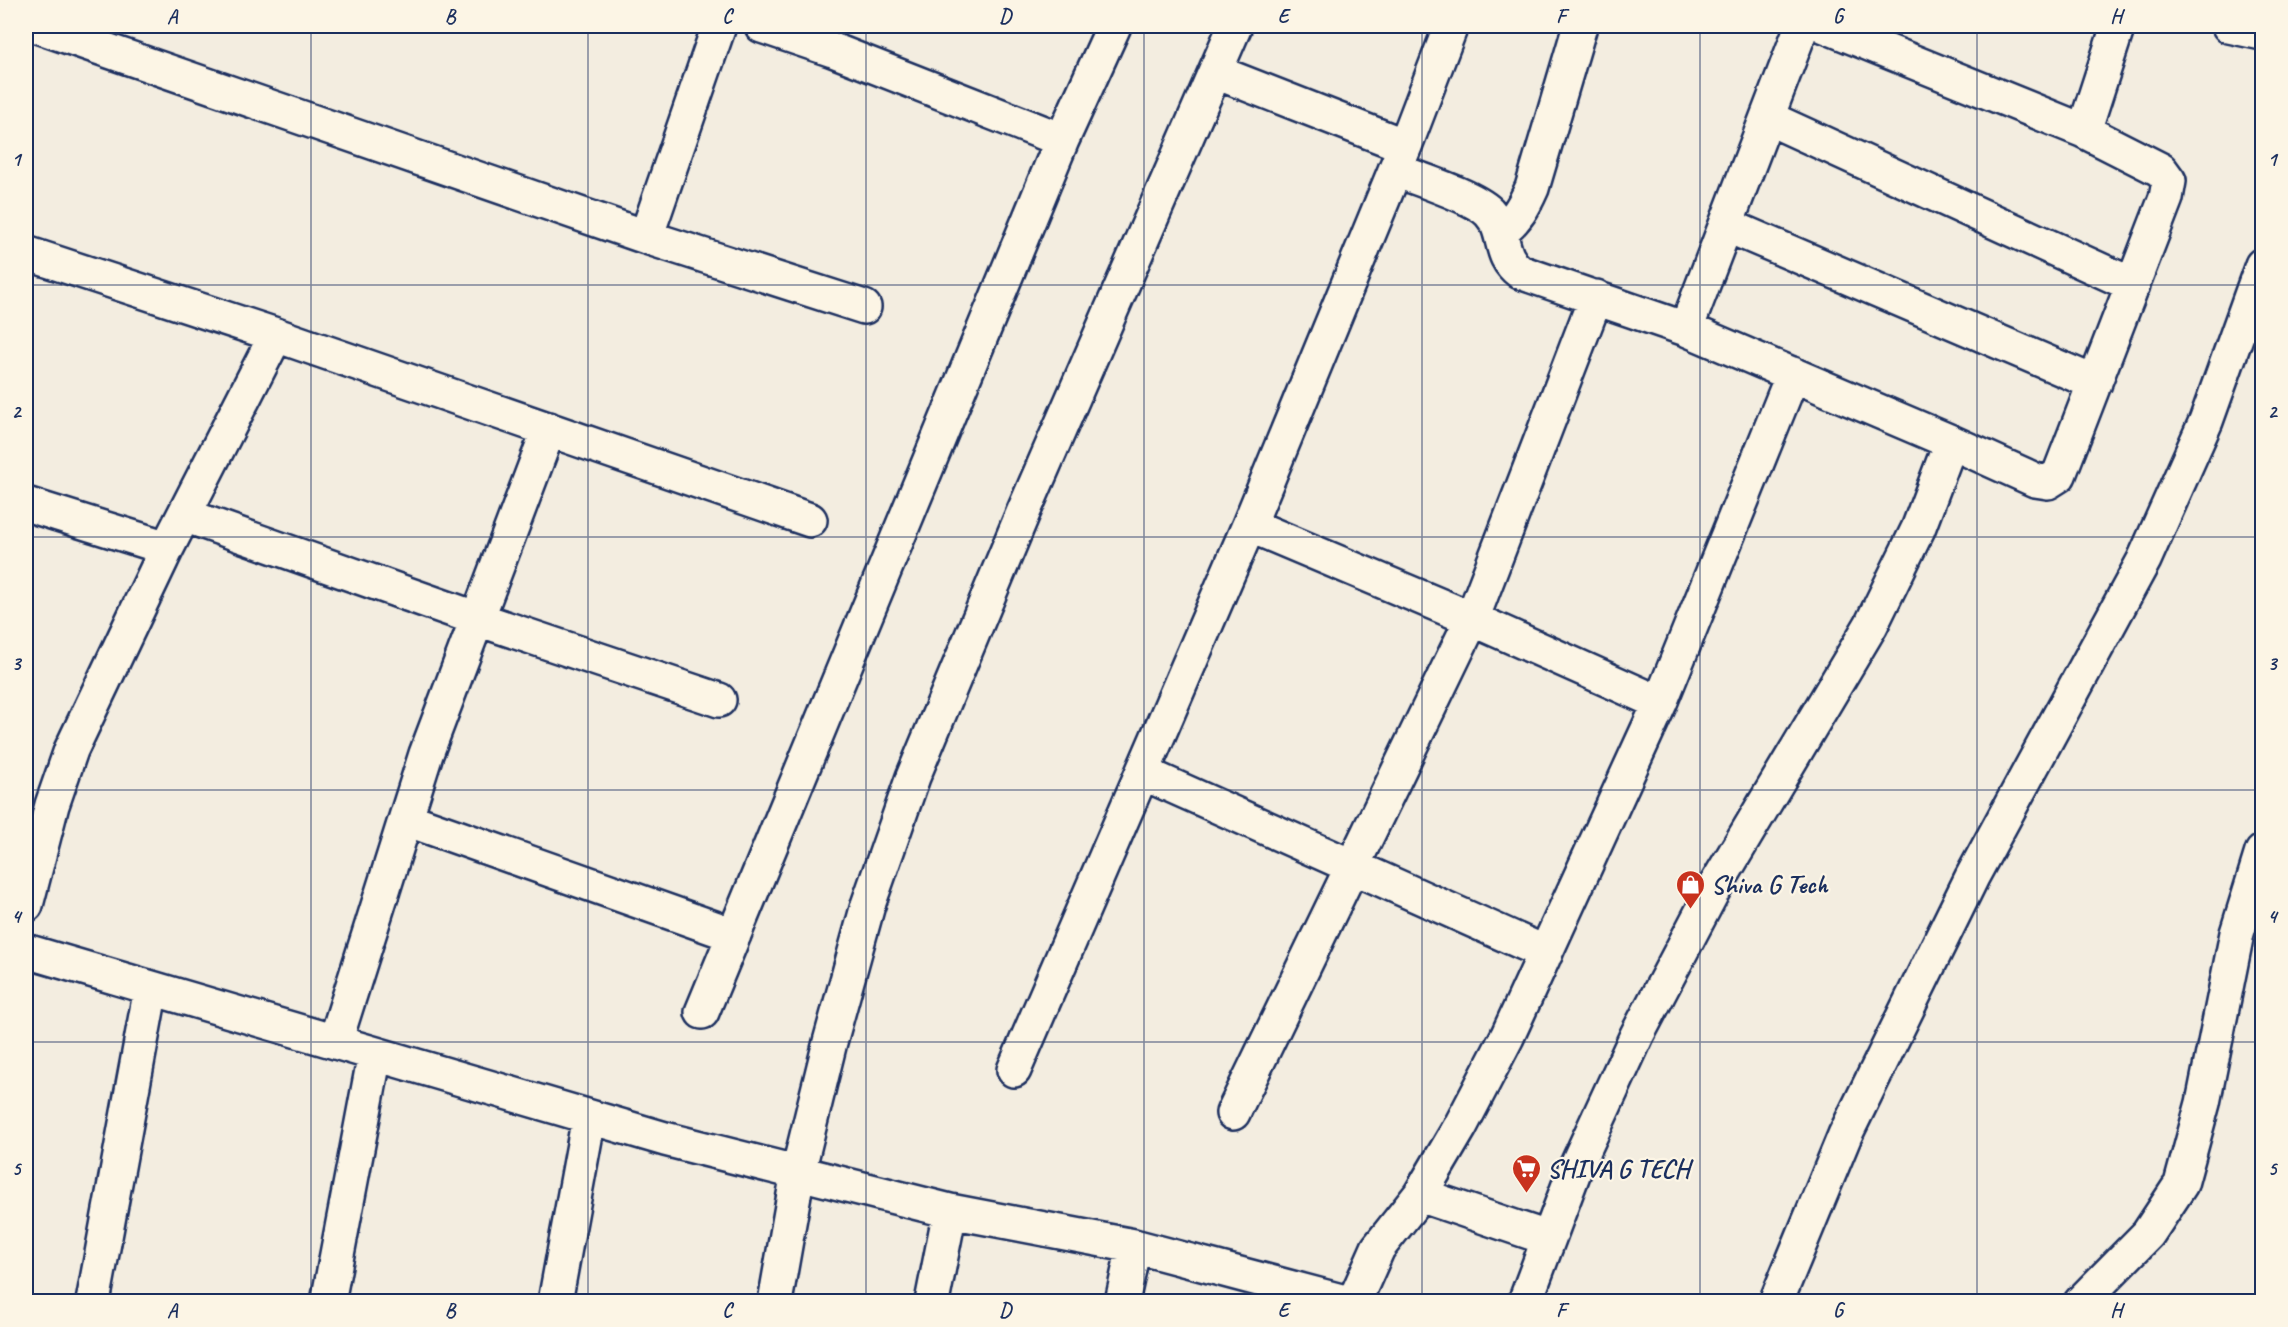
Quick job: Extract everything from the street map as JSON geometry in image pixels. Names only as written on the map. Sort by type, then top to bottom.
[{"type":"street","points":[[37,26],[646,237],[864,307]]},
{"type":"street","points":[[646,237],[719,26]]},
{"type":"street","points":[[762,26],[833,50],[1062,140]]},
{"type":"street","points":[[702,1012],[1062,140],[1114,26]]},
{"type":"street","points":[[775,1302],[798,1172],[830,1042],[868,905],[913,777],[1023,513],[1236,26]]},
{"type":"street","points":[[1014,1070],[1249,525],[1400,158],[1451,26]]},
{"type":"street","points":[[1501,231],[1514,221],[1532,188],[1581,26]]},
{"type":"street","points":[[1686,329],[1802,26]]},
{"type":"street","points":[[1216,72],[1400,158],[1488,212],[1501,231],[1504,252],[1510,265],[1520,272],[1686,329],[2035,480],[2048,482],[2059,475],[2166,198],[2169,181],[2161,170],[2084,131],[1825,26]]},
{"type":"street","points":[[2084,131],[2118,26]]},
{"type":"street","points":[[2229,26],[2262,33]]},
{"type":"street","points":[[1768,118],[2133,285]]},
{"type":"street","points":[[1726,225],[2095,383]]},
{"type":"street","points":[[26,253],[276,335],[810,520]]},
{"type":"street","points":[[1776,1302],[1845,1135],[1972,877],[2144,560],[2206,421],[2262,266]]},
{"type":"street","points":[[1233,1113],[1472,619],[1596,297]]},
{"type":"street","points":[[26,905],[52,805],[71,750],[167,548],[276,335]]},
{"type":"street","points":[[1354,1302],[1378,1248],[1420,1195],[1460,1127],[1507,1037],[1660,703],[1793,374]]},
{"type":"street","points":[[335,1042],[426,754],[549,429]]},
{"type":"street","points":[[1525,1302],[1575,1169],[1637,1035],[1716,885],[1871,626],[1918,529],[1951,442]]},
{"type":"street","points":[[26,504],[167,548]]},
{"type":"street","points":[[184,515],[478,619],[719,700]]},
{"type":"street","points":[[1249,525],[1472,619],[1660,703]]},
{"type":"street","points":[[1143,773],[1546,952]]},
{"type":"street","points":[[406,819],[734,935]]},
{"type":"street","points":[[2081,1302],[2148,1234],[2181,1185],[2203,1103],[2237,933],[2262,852]]},
{"type":"street","points":[[26,951],[664,1139],[950,1211],[1134,1246],[1345,1302]]},
{"type":"street","points":[[93,1302],[151,988]]},
{"type":"street","points":[[328,1302],[375,1054]]},
{"type":"street","points":[[555,1302],[589,1117]]},
{"type":"street","points":[[1420,1195],[1548,1238]]},
{"type":"street","points":[[932,1302],[950,1211]]},
{"type":"street","points":[[1122,1302],[1134,1246]]},
{"type":"place","name":"Shiva G Tech","points":[[1690,910]]},
{"type":"place","name":"SHIVA G TECH","points":[[1526,1194]]}]
